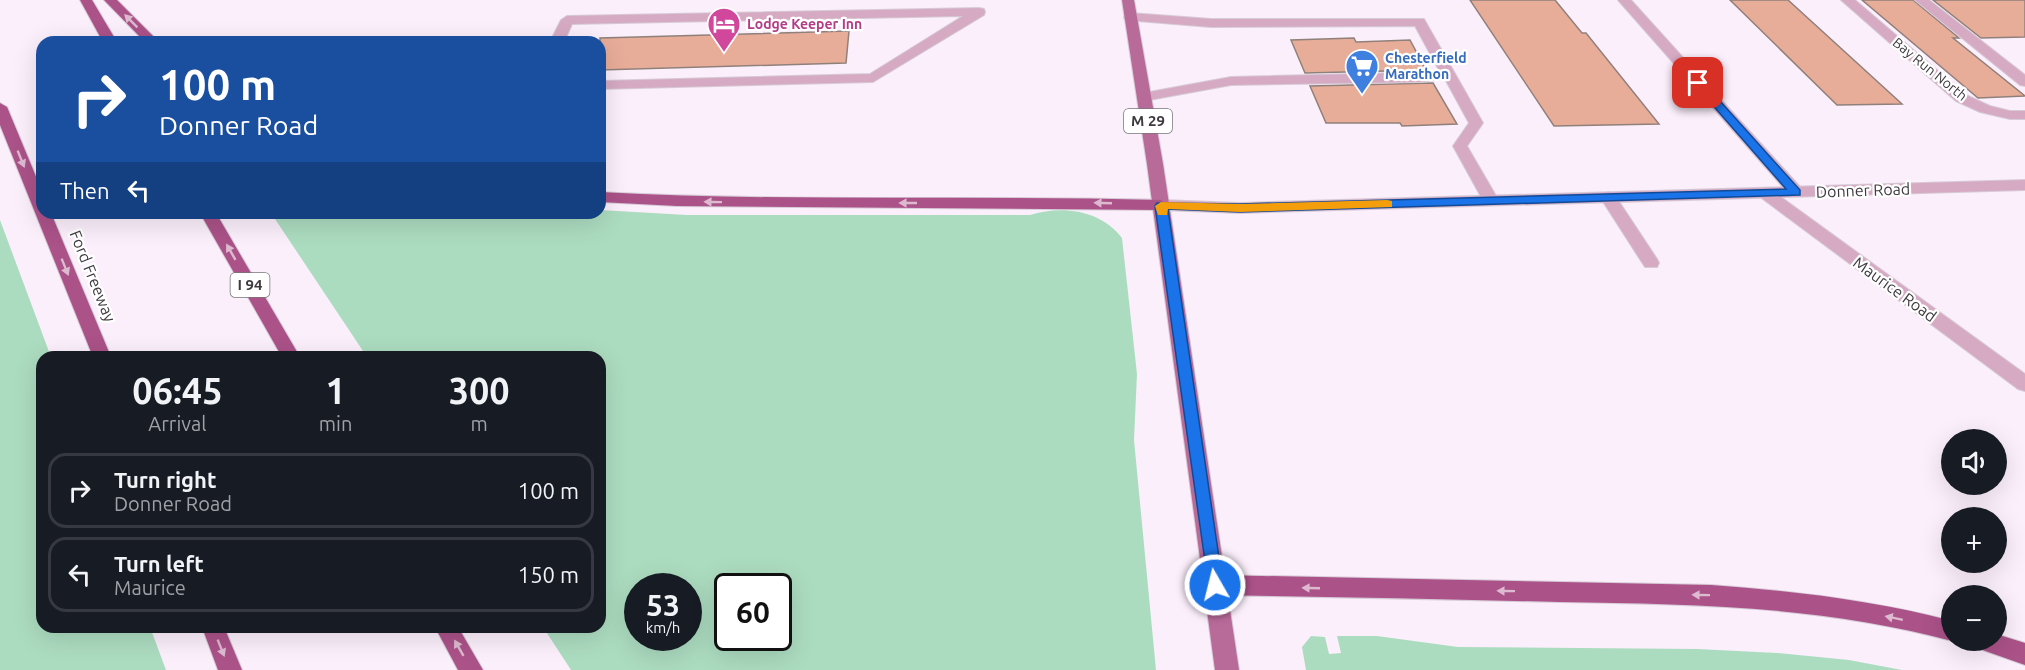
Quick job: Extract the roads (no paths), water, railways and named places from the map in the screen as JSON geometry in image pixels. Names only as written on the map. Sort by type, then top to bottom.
[{"type":"highway","points":[[86,0],[107,36]]},
{"type":"highway","points":[[110,0],[146,36]]},
{"type":"highway","name":"Ford Freeway","points":[[0,107],[36,195]]},
{"type":"highway","points":[[606,197],[734,202],[1090,203],[1161,206]]},
{"type":"highway","name":"Ford Freeway","points":[[46,219],[100,351]]},
{"type":"highway","name":"I 94","points":[[211,219],[288,351]]},
{"type":"highway","points":[[1215,585],[1711,595],[1782,600],[1862,611],[1941,629]]},
{"type":"highway","points":[[215,633],[230,670]]},
{"type":"highway","points":[[450,633],[471,670]]},
{"type":"highway","points":[[2007,648],[2025,654]]},
{"type":"main road","name":"M 29","points":[[1128,0],[1161,206],[1227,670]]},
{"type":"street","points":[[1624,0],[1796,192]]},
{"type":"street","name":"Bay Run North","points":[[1847,0],[1961,98],[1985,109],[2010,116],[2025,115]]},
{"type":"street","points":[[1921,0],[2025,82]]},
{"type":"street","points":[[560,36],[567,20],[979,6]]},
{"type":"street","points":[[606,85],[873,78],[979,6]]},
{"type":"street","points":[[1130,17],[1211,23],[1419,22],[1476,123],[1460,146],[1491,201]]},
{"type":"street","points":[[1144,97],[1231,81],[1418,78],[1448,75]]},
{"type":"street","name":"Donner Road","points":[[1161,206],[1240,208],[2025,185]]},
{"type":"street","name":"Maurice Road","points":[[1765,193],[2025,384]]},
{"type":"street","points":[[1608,198],[1651,263]]},
{"type":"place","name":"Lodge Keeper Inn","points":[[724,53]]},
{"type":"place","name":"Chesterfield Marathon","points":[[1362,95]]}]
